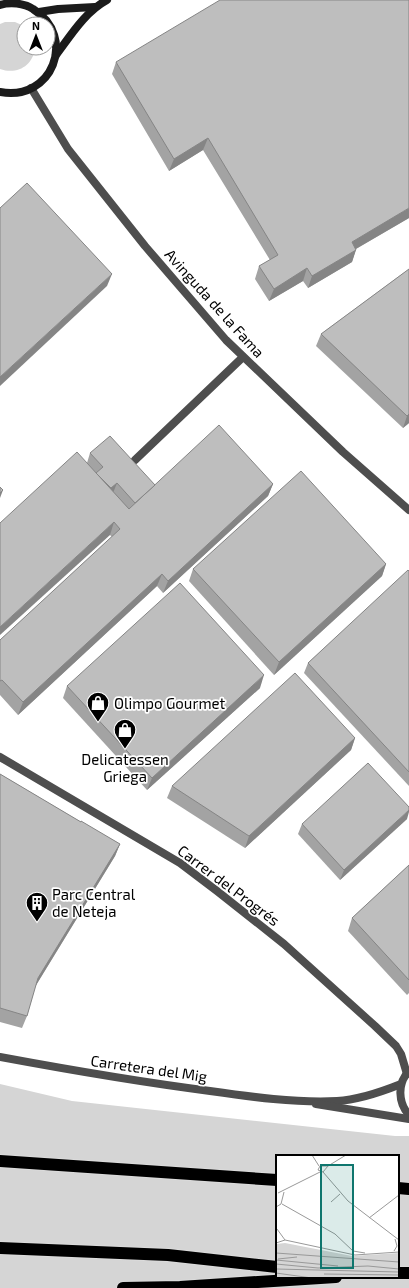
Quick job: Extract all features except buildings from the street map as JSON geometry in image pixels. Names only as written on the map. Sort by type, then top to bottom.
[{"type":"highway","points":[[0,1161],[276,1180]]},
{"type":"highway","points":[[399,1188],[409,1189]]},
{"type":"highway","points":[[0,1248],[168,1255],[276,1268]]},
{"type":"highway","points":[[399,1274],[409,1273]]},
{"type":"highway","points":[[123,1288],[180,1287],[320,1278]]},
{"type":"main road","points":[[56,55],[73,32],[95,7],[107,0]]},
{"type":"main road","points":[[0,5],[12,3],[21,4],[39,12],[43,16]]},
{"type":"main road","points":[[39,12],[58,9],[95,7]]},
{"type":"main road","points":[[0,92],[19,93],[42,82],[49,72],[56,56]]},
{"type":"street","name":"Avinguda de la Fama","points":[[31,88],[68,149],[145,246],[226,340],[343,452],[409,510]]},
{"type":"street","points":[[135,460],[243,357]]},
{"type":"street","name":"Carrer del Progrés","points":[[0,757],[180,863],[217,891],[284,944],[396,1046],[401,1054],[408,1073]]},
{"type":"street","name":"Carretera del Mig","points":[[0,1057],[71,1071],[184,1088],[295,1100],[409,1119]]},
{"type":"street","points":[[408,1073],[401,1084],[401,1100],[403,1107],[409,1115]]},
{"type":"street","name":"Carretera del Mig","points":[[295,1100],[338,1101],[358,1098],[387,1090],[401,1084]]},
{"type":"shaded area","points":[[5,22],[16,22],[16,56],[33,56],[28,64],[23,68],[12,71],[0,69],[0,24]]},
{"type":"shaded area","points":[[0,1084],[72,1101],[395,1136],[409,1136],[409,1288],[0,1288]]},
{"type":"place","name":"Olimpo Gourmet","points":[[98,722]]},
{"type":"place","name":"Delicatessen Griega","points":[[125,750]]},
{"type":"place","name":"Parc Central de Neteja","points":[[37,922]]}]
